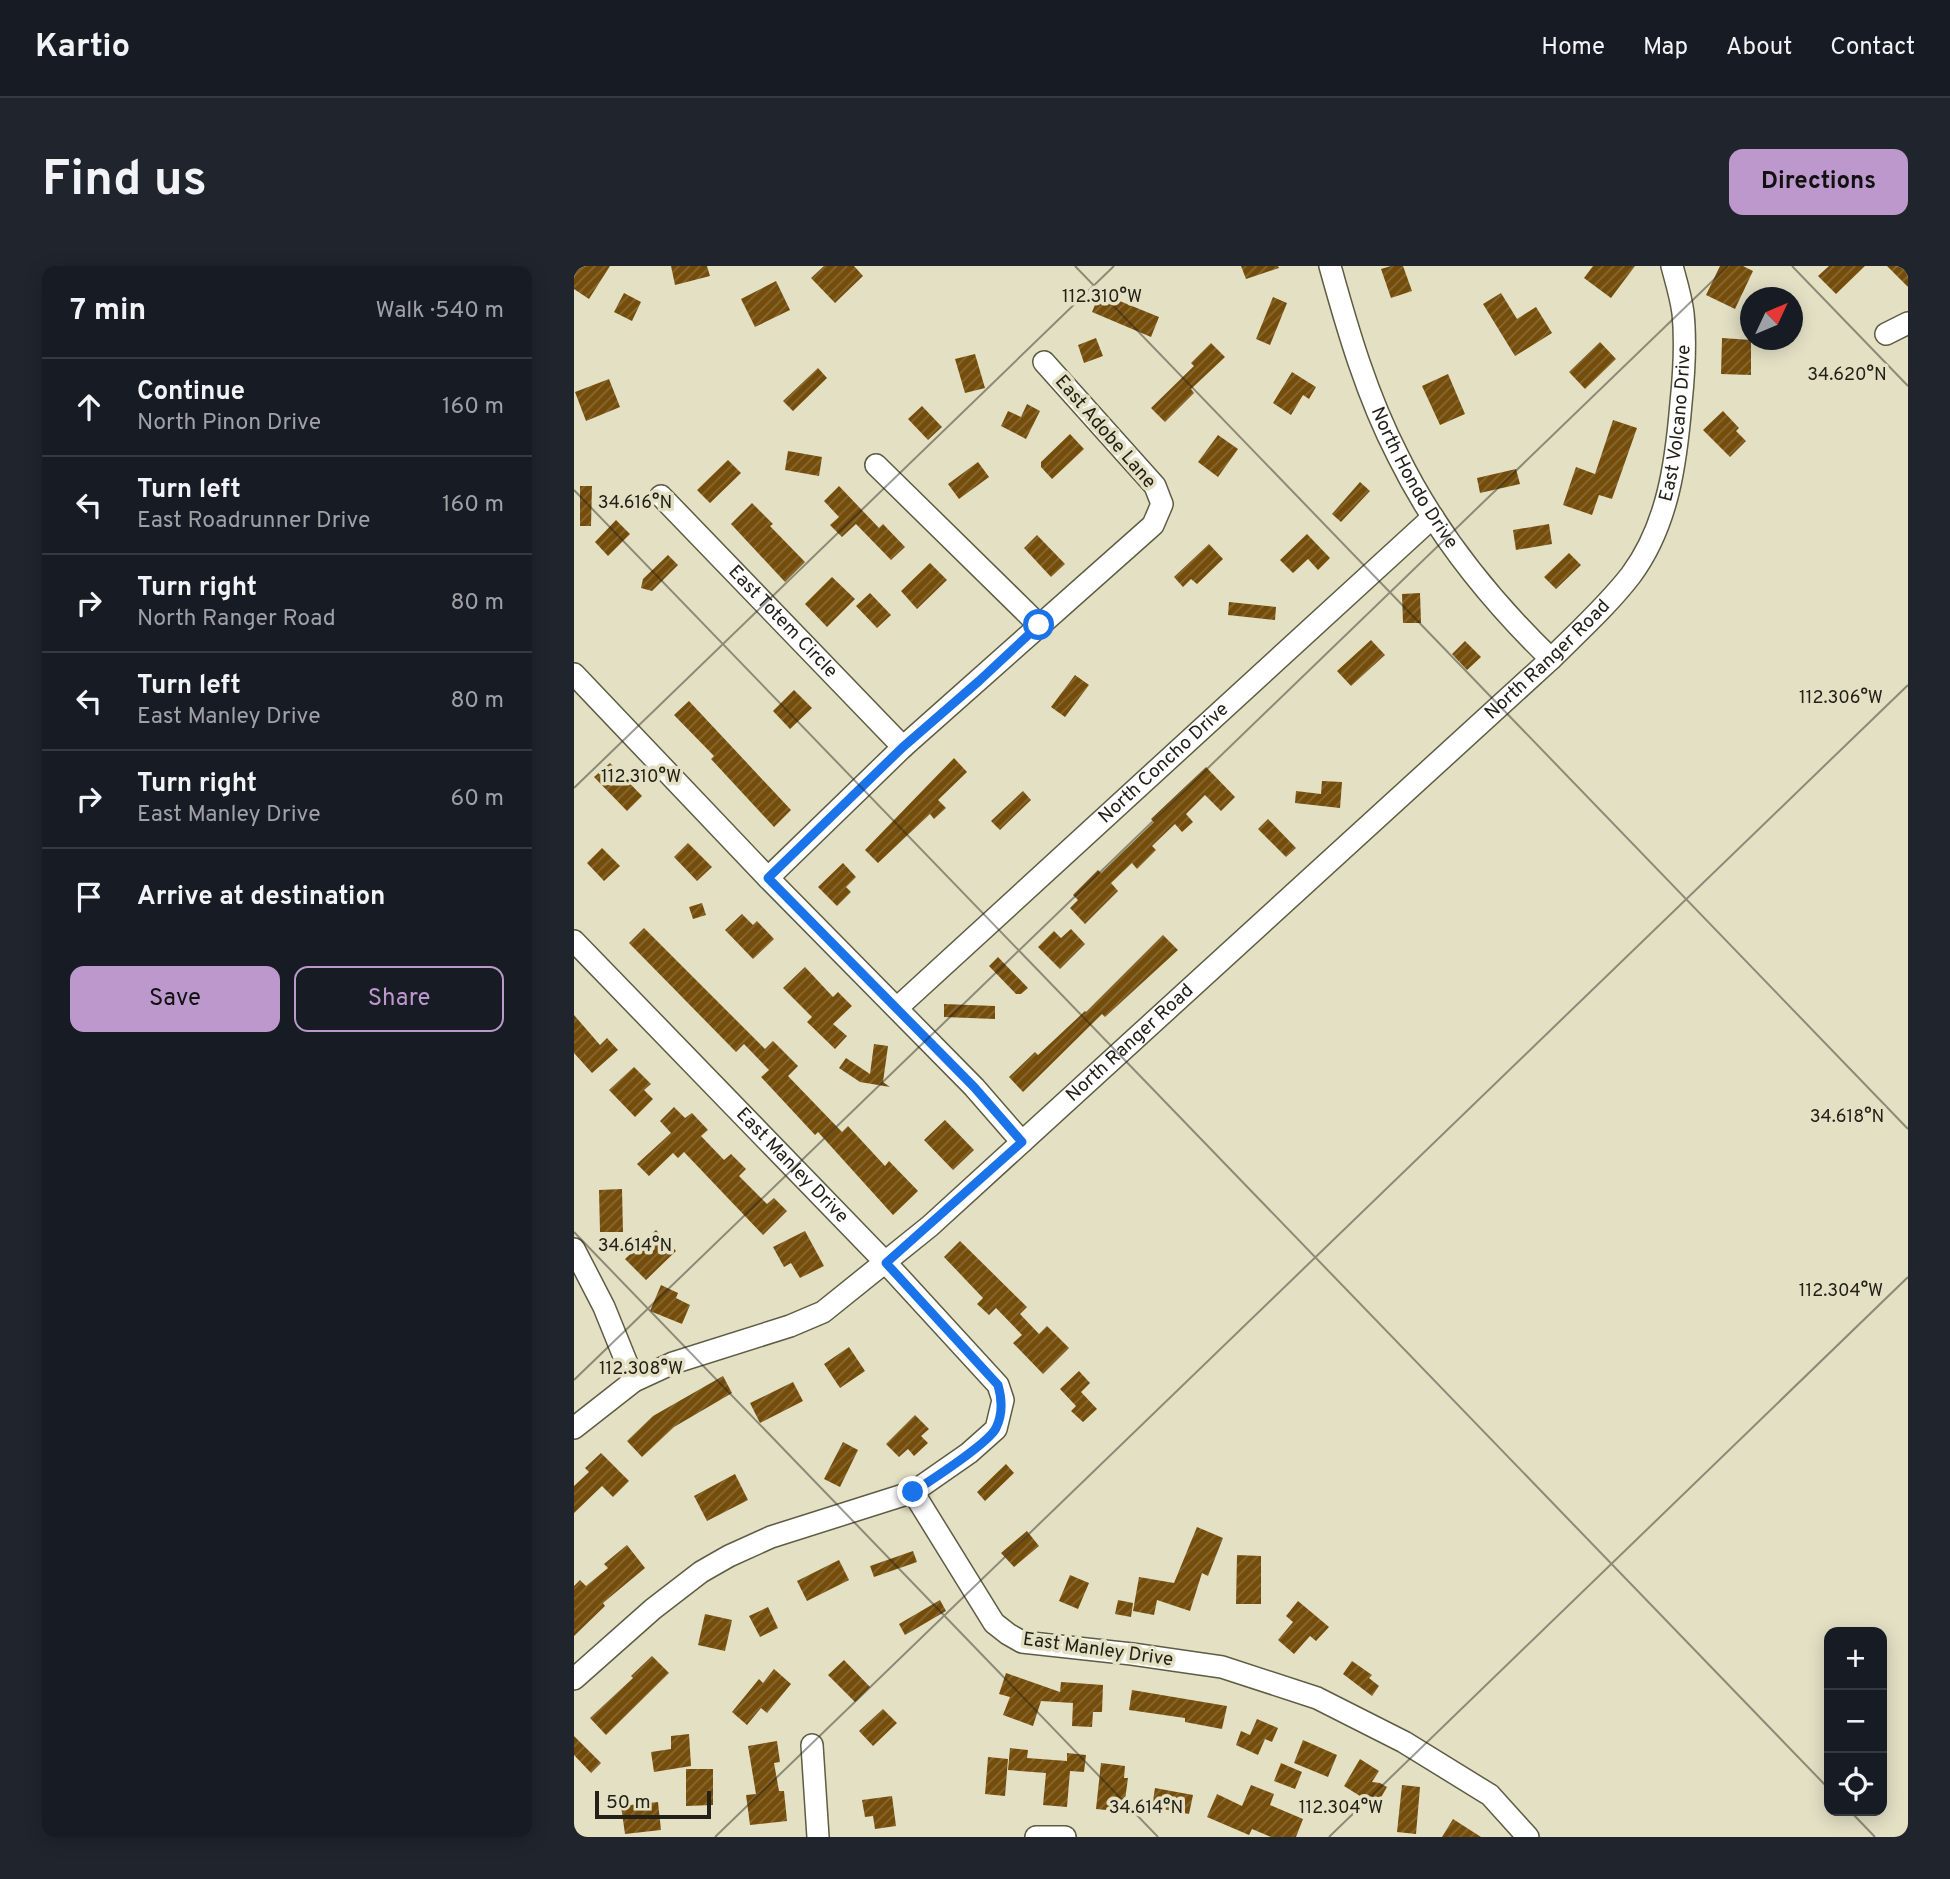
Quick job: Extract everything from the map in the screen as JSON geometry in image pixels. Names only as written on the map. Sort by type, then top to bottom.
[{"type":"street","name":"North Hondo Drive","points":[[1330,266],[1364,380],[1398,457],[1433,517],[1493,596],[1551,659]]},
{"type":"street","name":"East Volcano Drive","points":[[1632,574],[1656,533],[1670,492],[1678,442],[1684,374],[1683,312],[1672,266]]},
{"type":"street","points":[[1886,334],[1908,323]]},
{"type":"street","name":"East Adobe Lane","points":[[1039,625],[1153,525],[1162,504],[1155,486],[1044,362]]},
{"type":"street","points":[[768,878],[903,747],[1039,625],[876,465]]},
{"type":"street","name":"East Totem Circle","points":[[661,496],[903,747]]},
{"type":"street","name":"North Concho Drive","points":[[897,1008],[1433,517]]},
{"type":"street","name":"North Ranger Road","points":[[574,1428],[634,1381],[673,1363],[790,1326],[823,1312],[886,1263],[1551,659],[1632,574]]},
{"type":"street","points":[[574,674],[768,878],[974,1087],[1022,1142]]},
{"type":"street","name":"East Manley Drive","points":[[574,941],[886,1263],[998,1385],[1003,1400],[996,1430],[969,1453],[913,1492],[994,1623],[1022,1642],[1222,1667],[1317,1698],[1404,1742],[1490,1796],[1528,1837]]},
{"type":"street","points":[[574,1249],[604,1307],[634,1381]]},
{"type":"street","points":[[574,1679],[653,1609],[701,1572],[729,1556],[771,1537],[913,1492]]},
{"type":"street","points":[[813,1745],[818,1837]]},
{"type":"street","points":[[1036,1837],[1065,1837]]},
{"type":"building","points":[[574,266],[610,266],[589,299],[574,289]]},
{"type":"building","points":[[671,266],[707,266],[710,276],[675,285]]},
{"type":"building","points":[[824,266],[854,266],[863,276],[835,303],[811,278]]},
{"type":"building","points":[[1241,266],[1278,266],[1279,268],[1246,279]]},
{"type":"building","points":[[1403,266],[1412,291],[1391,298],[1381,269]]},
{"type":"building","points":[[1593,266],[1635,266],[1611,298],[1584,278]]},
{"type":"building","points":[[1720,266],[1743,266],[1753,271],[1745,287],[1740,287],[1740,298],[1735,309],[1706,295]]},
{"type":"building","points":[[1829,266],[1865,266],[1836,294],[1818,276]]},
{"type":"building","points":[[1887,266],[1908,266],[1908,287]]},
{"type":"building","points":[[776,281],[790,310],[755,327],[741,299]]},
{"type":"building","points":[[624,293],[641,302],[632,321],[614,312]]},
{"type":"building","points":[[1100,293],[1159,317],[1151,337],[1092,312]]},
{"type":"building","points":[[1501,293],[1517,319],[1536,307],[1552,333],[1515,356],[1483,304]]},
{"type":"building","points":[[1273,297],[1287,303],[1270,345],[1256,339]]},
{"type":"building","points":[[1096,338],[1103,356],[1084,363],[1078,345]]},
{"type":"building","points":[[1722,338],[1740,339],[1740,350],[1751,350],[1751,375],[1721,374]]},
{"type":"building","points":[[1600,342],[1616,359],[1585,389],[1569,372]]},
{"type":"building","points":[[1211,343],[1225,357],[1191,389],[1194,393],[1165,422],[1151,408],[1194,366],[1191,363]]},
{"type":"building","points":[[975,354],[985,388],[965,393],[955,359]]},
{"type":"building","points":[[818,368],[827,378],[793,411],[783,401]]},
{"type":"building","points":[[1292,372],[1316,387],[1309,399],[1303,395],[1291,415],[1273,403]]},
{"type":"building","points":[[1448,374],[1465,414],[1440,425],[1422,386]]},
{"type":"building","points":[[609,379],[620,407],[586,421],[575,392]]},
{"type":"building","points":[[1027,404],[1040,411],[1026,439],[1001,426],[1008,411],[1021,417]]},
{"type":"building","points":[[922,406],[942,427],[928,440],[908,419]]},
{"type":"building","points":[[1723,411],[1739,428],[1736,431],[1746,441],[1730,457],[1703,430]]},
{"type":"building","points":[[1613,420],[1637,428],[1612,499],[1599,495],[1592,515],[1563,505],[1576,467],[1595,474]]},
{"type":"building","points":[[1070,434],[1084,449],[1052,479],[1041,467],[1041,462]]},
{"type":"building","points":[[1218,435],[1238,449],[1218,477],[1198,462]]},
{"type":"building","points":[[788,451],[822,457],[819,476],[785,470]]},
{"type":"building","points":[[728,460],[741,473],[710,503],[697,490]]},
{"type":"building","points":[[978,462],[989,477],[959,499],[948,484]]},
{"type":"building","points":[[1516,469],[1520,484],[1480,493],[1477,478]]},
{"type":"building","points":[[1360,482],[1370,491],[1341,522],[1332,514]]},
{"type":"building","points":[[580,486],[592,486],[591,526],[580,526]]},
{"type":"building","points":[[839,486],[879,528],[883,524],[905,547],[891,560],[856,524],[842,537],[830,525],[839,517],[824,501]]},
{"type":"building","points":[[752,503],[805,562],[785,582],[731,524]]},
{"type":"building","points":[[616,520],[630,534],[608,556],[595,542]]},
{"type":"building","points":[[1549,524],[1552,544],[1516,550],[1513,530]]},
{"type":"building","points":[[1307,534],[1330,558],[1318,570],[1308,559],[1293,573],[1280,560]]},
{"type":"building","points":[[1037,535],[1065,564],[1051,577],[1024,548]]},
{"type":"building","points":[[1209,544],[1223,559],[1197,584],[1191,579],[1183,587],[1174,577]]},
{"type":"building","points":[[1569,553],[1581,565],[1556,589],[1544,577]]},
{"type":"building","points":[[668,555],[678,565],[652,591],[641,588],[643,579]]},
{"type":"building","points":[[930,563],[947,580],[917,609],[901,591]]},
{"type":"building","points":[[832,577],[855,599],[827,627],[805,604]]},
{"type":"building","points":[[870,593],[891,615],[877,628],[856,606]]},
{"type":"building","points":[[1420,593],[1421,623],[1403,623],[1402,594]]},
{"type":"building","points":[[1229,602],[1276,607],[1275,620],[1228,615]]},
{"type":"building","points":[[1371,640],[1385,655],[1351,686],[1337,671]]},
{"type":"building","points":[[1465,641],[1481,657],[1467,670],[1452,654]]},
{"type":"building","points":[[1075,675],[1089,685],[1065,717],[1051,707]]},
{"type":"building","points":[[794,690],[812,708],[790,729],[773,711]]},
{"type":"building","points":[[689,701],[791,810],[774,827],[711,759],[714,756],[674,715]]},
{"type":"building","points":[[954,758],[967,772],[938,800],[946,808],[934,819],[930,814],[878,863],[865,850]]},
{"type":"building","points":[[610,763],[642,796],[627,811],[594,777]]},
{"type":"building","points":[[1206,767],[1235,797],[1221,811],[1205,795],[1186,814],[1193,822],[1182,832],[1175,824],[1152,846],[1156,850],[1137,869],[1132,863],[1111,883],[1118,891],[1085,924],[1070,908],[1078,900],[1073,895],[1098,870],[1101,873],[1154,822],[1151,819]]},
{"type":"building","points":[[1322,781],[1342,782],[1340,808],[1295,803],[1296,791],[1321,794]]},
{"type":"building","points":[[1023,791],[1031,800],[1000,830],[991,821]]},
{"type":"building","points":[[1268,819],[1296,848],[1286,857],[1258,829]]},
{"type":"building","points":[[688,843],[712,867],[697,881],[674,857]]},
{"type":"building","points":[[602,848],[620,866],[604,881],[587,863]]},
{"type":"building","points":[[843,863],[856,877],[846,887],[851,892],[837,906],[818,887]]},
{"type":"building","points":[[702,903],[706,915],[693,919],[689,907]]},
{"type":"building","points":[[742,914],[753,925],[757,921],[774,939],[753,959],[725,930]]},
{"type":"building","points":[[644,928],[765,1049],[773,1041],[798,1066],[788,1076],[842,1132],[848,1126],[885,1166],[889,1161],[918,1191],[893,1215],[818,1132],[815,1135],[761,1077],[769,1070],[744,1044],[736,1052],[629,943]]},
{"type":"building","points":[[1071,929],[1085,944],[1060,969],[1038,947],[1054,931],[1061,938]]},
{"type":"building","points":[[1163,935],[1178,950],[1105,1017],[1102,1014],[1023,1092],[1009,1077],[1035,1052],[1038,1055],[1086,1012]]},
{"type":"building","points":[[998,957],[1028,988],[1021,994],[1016,994],[989,966]]},
{"type":"building","points":[[805,967],[833,997],[838,992],[852,1006],[833,1024],[847,1036],[835,1049],[807,1022],[812,1017],[783,988]]},
{"type":"building","points":[[944,1004],[995,1006],[995,1019],[944,1017]]},
{"type":"building","points":[[574,1015],[600,1045],[607,1038],[618,1050],[592,1073],[574,1053]]},
{"type":"building","points":[[874,1044],[888,1046],[883,1082],[890,1087],[860,1082],[839,1068],[846,1058],[870,1074]]},
{"type":"building","points":[[634,1067],[651,1084],[644,1090],[653,1099],[635,1117],[609,1090]]},
{"type":"building","points":[[674,1107],[685,1118],[692,1113],[708,1130],[701,1136],[724,1160],[731,1154],[746,1169],[739,1176],[767,1204],[774,1198],[787,1211],[763,1235],[684,1152],[678,1158],[673,1153],[649,1176],[637,1164],[671,1133],[660,1121]]},
{"type":"building","points":[[945,1120],[974,1150],[953,1170],[924,1140]]},
{"type":"building","points":[[622,1189],[623,1232],[600,1232],[599,1190]]},
{"type":"building","points":[[656,1230],[676,1251],[646,1280],[625,1259]]},
{"type":"building","points":[[805,1231],[824,1266],[800,1278],[791,1263],[784,1267],[773,1247]]},
{"type":"building","points":[[960,1241],[1027,1307],[1020,1314],[1039,1334],[1047,1326],[1069,1348],[1043,1374],[1013,1343],[1022,1335],[996,1308],[989,1315],[977,1304],[983,1298],[944,1257]]},
{"type":"building","points":[[661,1285],[678,1293],[676,1298],[690,1305],[682,1324],[650,1311]]},
{"type":"building","points":[[849,1347],[865,1371],[840,1388],[824,1364]]},
{"type":"building","points":[[1079,1371],[1090,1383],[1081,1392],[1097,1409],[1083,1422],[1071,1411],[1076,1406],[1060,1389]]},
{"type":"building","points":[[723,1376],[732,1393],[674,1427],[642,1457],[627,1441],[653,1416]]},
{"type":"building","points":[[793,1382],[803,1401],[760,1423],[750,1403]]},
{"type":"building","points":[[915,1415],[929,1429],[921,1436],[928,1443],[914,1456],[908,1449],[899,1457],[886,1444]]},
{"type":"building","points":[[843,1442],[858,1450],[840,1487],[824,1479]]},
{"type":"building","points":[[601,1453],[629,1481],[613,1497],[602,1486],[574,1513],[574,1486],[589,1472],[585,1468]]},
{"type":"building","points":[[1006,1464],[1014,1473],[985,1501],[977,1492]]},
{"type":"building","points":[[735,1474],[748,1500],[707,1521],[694,1496]]},
{"type":"building","points":[[1197,1527],[1223,1538],[1208,1576],[1202,1573],[1190,1611],[1157,1600],[1154,1615],[1133,1611],[1139,1577],[1174,1583]]},
{"type":"building","points":[[1027,1531],[1039,1546],[1014,1567],[1001,1553]]},
{"type":"building","points":[[627,1545],[645,1568],[603,1603],[605,1606],[574,1636],[574,1586],[580,1580],[586,1586],[608,1568],[604,1564]]},
{"type":"building","points":[[913,1551],[917,1562],[874,1577],[870,1566]]},
{"type":"building","points":[[1237,1555],[1261,1556],[1261,1604],[1236,1604]]},
{"type":"building","points":[[839,1560],[849,1580],[807,1601],[797,1581]]},
{"type":"building","points":[[1070,1575],[1089,1583],[1078,1609],[1059,1601]]},
{"type":"building","points":[[940,1600],[946,1611],[905,1635],[899,1624]]},
{"type":"building","points":[[1118,1600],[1133,1603],[1131,1617],[1115,1614]]},
{"type":"building","points":[[1298,1601],[1329,1627],[1316,1641],[1310,1636],[1294,1654],[1278,1640],[1293,1622],[1286,1616]]},
{"type":"building","points":[[768,1607],[778,1628],[760,1637],[749,1616]]},
{"type":"building","points":[[705,1614],[732,1620],[725,1651],[698,1645]]},
{"type":"building","points":[[652,1656],[669,1673],[606,1735],[590,1718],[633,1678],[631,1676]]},
{"type":"building","points":[[844,1660],[870,1687],[855,1702],[828,1675]]},
{"type":"building","points":[[1352,1661],[1372,1675],[1369,1678],[1379,1686],[1372,1696],[1343,1674]]},
{"type":"building","points":[[774,1669],[791,1684],[767,1713],[761,1708],[747,1725],[732,1712],[759,1679],[763,1683]]},
{"type":"building","points":[[1006,1673],[1060,1692],[1061,1682],[1103,1685],[1102,1712],[1093,1712],[1092,1727],[1072,1726],[1073,1703],[1041,1701],[1033,1726],[1003,1715],[1010,1697],[999,1694]]},
{"type":"building","points":[[1132,1690],[1227,1706],[1222,1729],[1185,1722],[1185,1718],[1129,1710]]},
{"type":"building","points":[[883,1709],[897,1723],[873,1746],[859,1731]]},
{"type":"building","points":[[1257,1719],[1278,1728],[1272,1742],[1265,1739],[1258,1755],[1236,1745],[1241,1731],[1250,1735]]},
{"type":"building","points":[[689,1734],[691,1766],[654,1772],[651,1752],[671,1749],[671,1736]]},
{"type":"building","points":[[574,1736],[601,1763],[591,1773],[574,1755]]},
{"type":"building","points":[[1303,1740],[1337,1755],[1328,1777],[1294,1763]]},
{"type":"building","points":[[777,1741],[780,1762],[774,1763],[779,1791],[784,1791],[787,1821],[750,1825],[746,1795],[756,1794],[748,1746]]},
{"type":"building","points":[[1010,1748],[1028,1750],[1027,1758],[1067,1761],[1067,1753],[1086,1755],[1084,1772],[1070,1771],[1067,1807],[1043,1805],[1046,1773],[1008,1770]]},
{"type":"building","points":[[988,1757],[1008,1759],[1005,1796],[985,1794]]},
{"type":"building","points":[[1360,1759],[1379,1771],[1372,1782],[1387,1787],[1376,1806],[1344,1786]]},
{"type":"building","points":[[1101,1763],[1125,1766],[1124,1778],[1128,1778],[1125,1800],[1119,1799],[1117,1811],[1096,1809]]},
{"type":"building","points":[[1281,1763],[1302,1772],[1295,1789],[1274,1781]]},
{"type":"building","points":[[686,1769],[713,1769],[713,1805],[686,1806]]},
{"type":"building","points":[[1251,1785],[1274,1794],[1270,1805],[1303,1819],[1296,1837],[1271,1837],[1252,1829],[1249,1835],[1207,1817],[1217,1794],[1242,1806]]},
{"type":"building","points":[[1402,1785],[1420,1787],[1416,1834],[1397,1832]]},
{"type":"building","points":[[1155,1788],[1193,1795],[1189,1814],[1152,1807]]},
{"type":"building","points":[[892,1796],[896,1826],[875,1829],[873,1816],[865,1817],[862,1800]]},
{"type":"building","points":[[658,1802],[661,1830],[625,1834],[621,1806]]},
{"type":"building","points":[[1453,1819],[1481,1837],[1442,1837]]},
{"type":"route","points":[[913,1492],[969,1453],[996,1430],[1003,1400],[998,1385],[886,1263],[1022,1142],[974,1087],[768,878],[903,747],[1039,625]]}]
